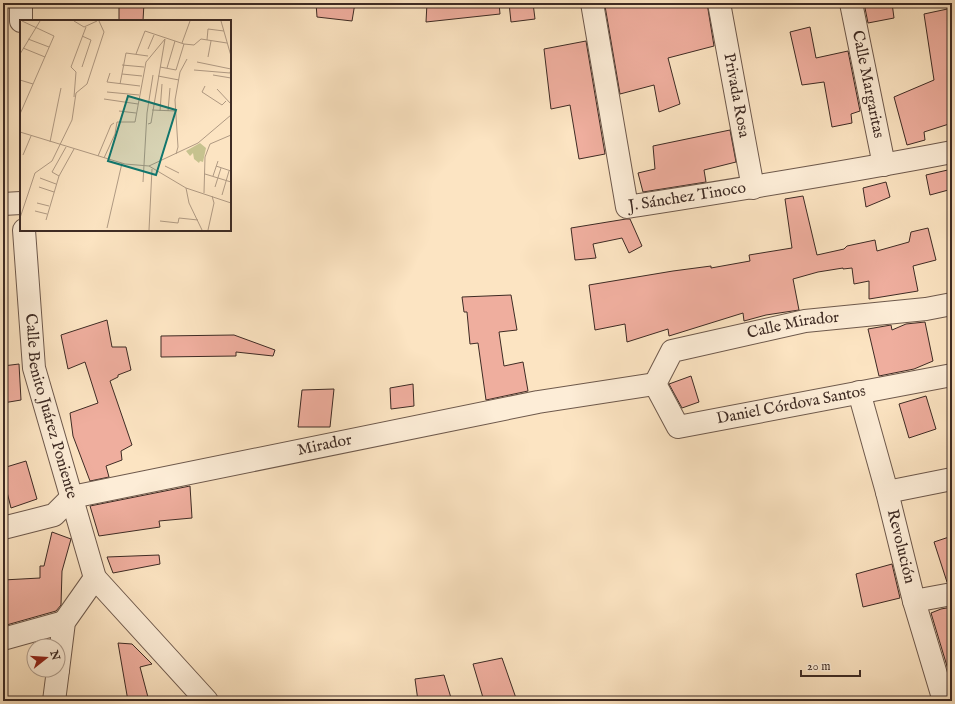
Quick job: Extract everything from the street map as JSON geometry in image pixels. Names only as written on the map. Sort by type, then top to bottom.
[{"type":"street","points":[[21,3],[22,20]]},
{"type":"street","name":"J. Sánchez Tinoco","points":[[592,3],[627,207],[753,188],[952,152]]},
{"type":"street","name":"Privada Rosa","points":[[719,3],[753,188]]},
{"type":"street","name":"Calle Margaritas","points":[[851,3],[884,165]]},
{"type":"street","points":[[3,204],[20,203]]},
{"type":"street","name":"Calle Benito Juárez Poniente","points":[[24,231],[34,368],[95,578]]},
{"type":"street","name":"Calle Mirador","points":[[655,384],[672,351],[805,321],[926,309],[952,304]]},
{"type":"street","name":"Daniel Córdova Santos","points":[[655,384],[678,427],[952,375]]},
{"type":"street","name":"Mirador","points":[[72,497],[538,402],[655,384]]},
{"type":"street","name":"Revolución","points":[[859,392],[887,492],[914,601],[944,701]]},
{"type":"street","points":[[887,492],[952,479]]},
{"type":"street","points":[[3,528],[54,515],[72,497]]},
{"type":"street","points":[[62,638],[64,622],[95,578],[207,701]]},
{"type":"street","points":[[914,601],[952,594]]},
{"type":"street","points":[[3,639],[64,622]]},
{"type":"street","points":[[54,701],[57,678]]},
{"type":"building","points":[[144,3],[143,20],[119,20],[119,4]]},
{"type":"building","points":[[316,3],[355,3],[352,21],[317,17]]},
{"type":"building","points":[[427,3],[499,3],[500,14],[426,22]]},
{"type":"building","points":[[509,3],[533,3],[535,19],[511,22]]},
{"type":"building","points":[[618,3],[707,3],[714,46],[668,58],[680,104],[659,112],[654,85],[620,94],[605,6]]},
{"type":"building","points":[[864,3],[892,3],[894,18],[868,23]]},
{"type":"building","points":[[952,8],[952,123],[924,132],[925,140],[907,145],[894,97],[934,80],[924,14]]},
{"type":"building","points":[[810,27],[816,58],[848,51],[860,111],[851,114],[852,123],[832,127],[824,82],[802,85],[790,32]]},
{"type":"building","points":[[586,41],[605,154],[579,159],[570,105],[551,109],[544,49]]},
{"type":"building","points":[[730,130],[736,162],[704,170],[706,182],[643,192],[638,173],[655,169],[653,146]]},
{"type":"building","points":[[952,169],[952,189],[930,195],[926,175]]},
{"type":"building","points":[[886,182],[890,197],[866,207],[863,188]]},
{"type":"building","points":[[803,196],[817,255],[844,249],[847,246],[875,240],[877,251],[909,242],[911,232],[928,228],[936,260],[913,266],[918,291],[869,299],[869,281],[854,284],[852,268],[843,268],[818,272],[793,279],[799,310],[766,315],[744,321],[743,313],[669,336],[668,329],[627,342],[625,324],[595,330],[589,285],[673,271],[711,266],[711,268],[750,261],[749,255],[792,248],[785,199]]},
{"type":"building","points":[[630,219],[642,246],[629,253],[622,238],[593,244],[596,258],[575,260],[571,228]]},
{"type":"building","points":[[511,295],[517,330],[499,332],[504,366],[523,362],[528,391],[486,400],[478,343],[470,344],[467,312],[464,312],[462,297]]},
{"type":"building","points":[[107,320],[112,347],[126,347],[131,370],[118,375],[118,377],[110,381],[132,445],[121,451],[122,460],[106,466],[109,477],[90,481],[73,436],[70,413],[98,403],[85,362],[68,369],[61,335]]},
{"type":"building","points":[[925,322],[933,361],[914,369],[879,376],[868,329],[891,325],[892,330],[906,324]]},
{"type":"building","points":[[234,335],[275,350],[273,356],[236,352],[236,356],[161,357],[161,336]]},
{"type":"building","points":[[19,364],[21,400],[3,403],[3,366]]},
{"type":"building","points":[[691,376],[699,402],[682,408],[669,384]]},
{"type":"building","points":[[413,384],[414,406],[391,409],[390,388]]},
{"type":"building","points":[[334,389],[330,427],[298,427],[302,390]]},
{"type":"building","points":[[926,396],[936,429],[909,438],[899,404]]},
{"type":"building","points":[[26,461],[37,499],[11,508],[3,476],[3,468]]},
{"type":"building","points":[[190,486],[192,518],[159,521],[160,527],[99,536],[90,506]]},
{"type":"building","points":[[52,532],[71,539],[62,571],[61,605],[56,611],[3,626],[3,580],[40,578],[40,566],[44,566]]},
{"type":"building","points":[[952,536],[952,582],[947,582],[934,542]]},
{"type":"building","points":[[159,555],[160,564],[113,573],[107,557]]},
{"type":"building","points":[[892,564],[900,598],[863,607],[856,574]]},
{"type":"building","points":[[952,607],[952,676],[950,676],[931,613]]},
{"type":"building","points":[[118,643],[132,644],[152,664],[140,667],[149,701],[128,701]]},
{"type":"building","points":[[502,658],[517,701],[484,701],[473,664]]},
{"type":"building","points":[[444,675],[452,701],[418,701],[415,679]]}]
